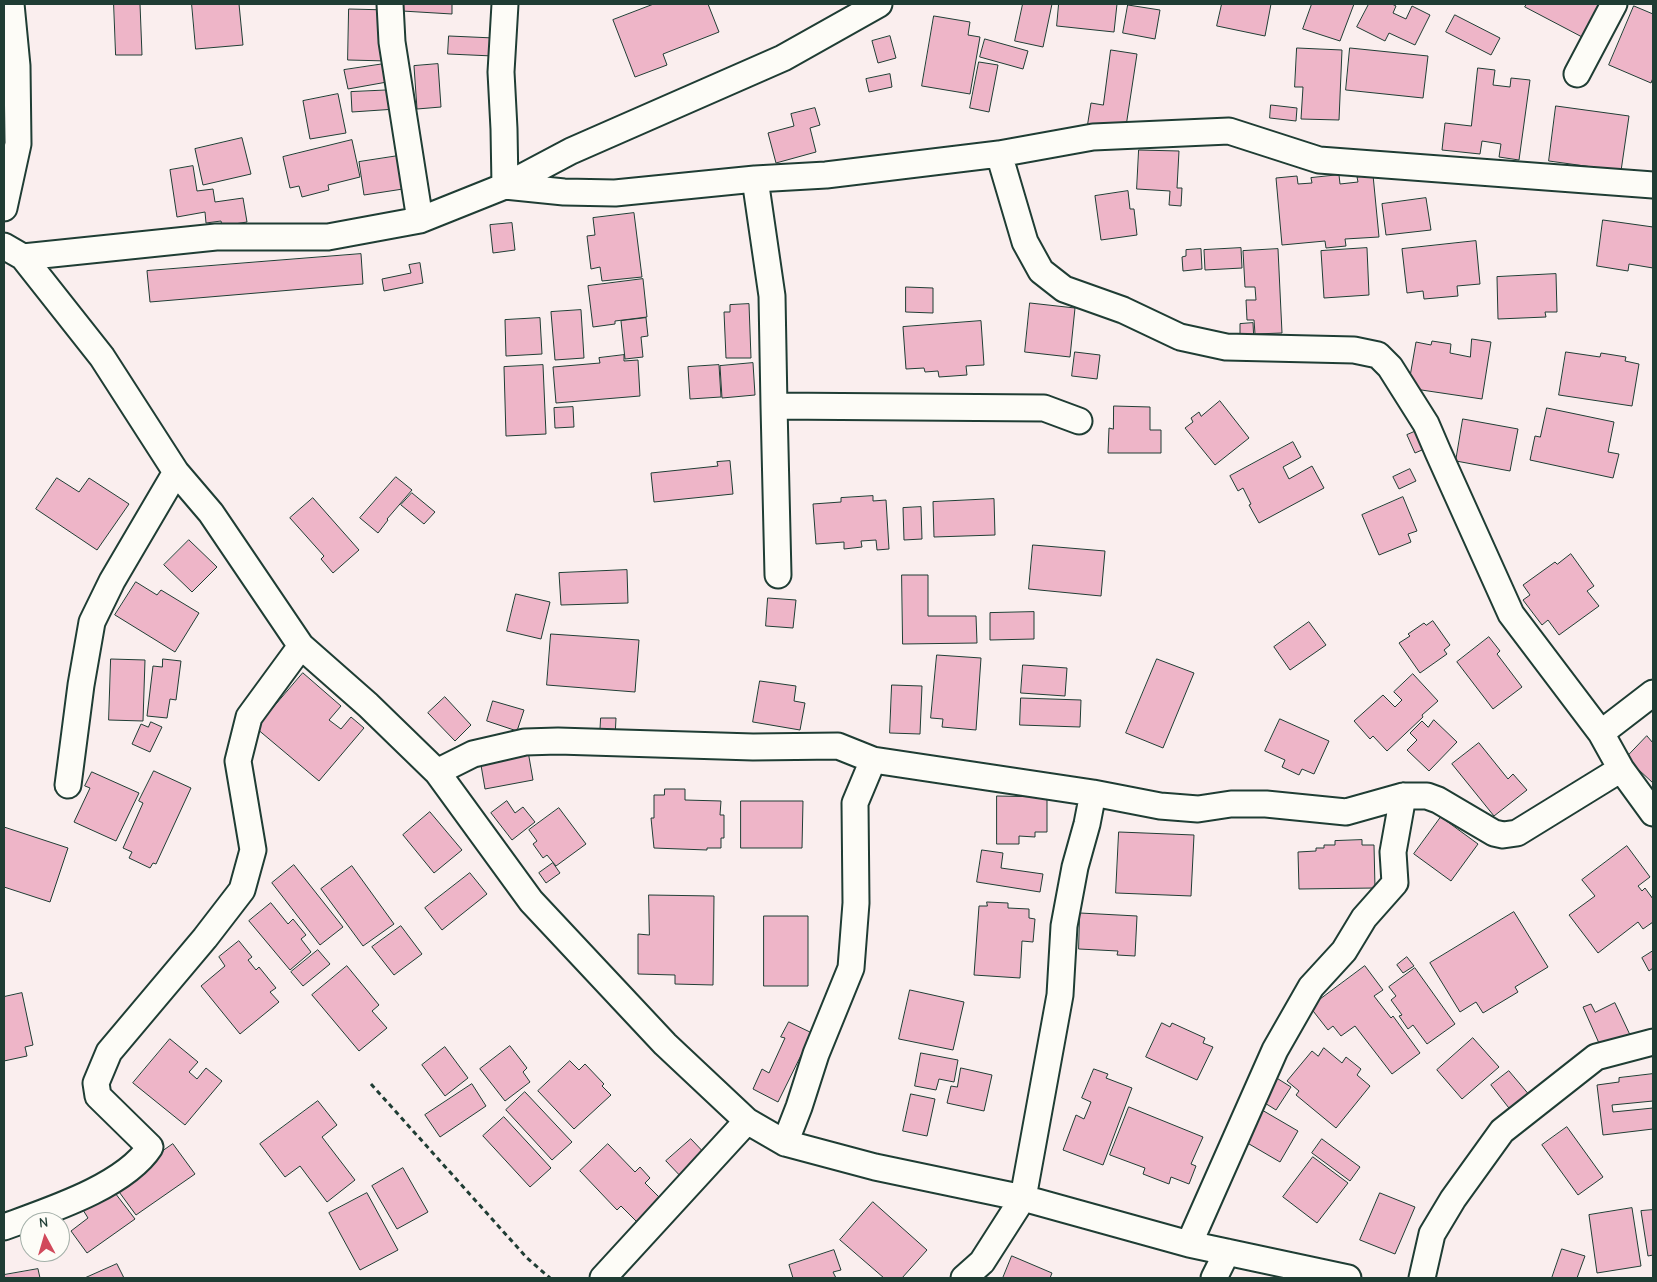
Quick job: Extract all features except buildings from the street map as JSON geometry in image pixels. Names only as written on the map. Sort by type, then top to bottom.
[{"type":"street","points":[[4,208],[18,144],[17,66],[11,4]]},
{"type":"street","points":[[390,4],[392,42],[420,220]]},
{"type":"street","points":[[504,186],[501,72],[505,4]]},
{"type":"street","points":[[14,251],[216,237],[328,237],[420,220],[504,186],[580,147],[784,58],[879,4]]},
{"type":"street","points":[[1577,74],[1614,4]]},
{"type":"street","points":[[504,186],[564,192],[615,193],[755,179],[826,175],[999,154],[1094,137],[1228,131],[1319,160],[1653,185]]},
{"type":"street","points":[[999,154],[1025,242],[1041,271],[1064,289],[1123,310],[1180,337],[1226,347],[1354,350],[1378,355],[1390,367],[1426,424],[1511,614],[1601,733],[1621,769],[1653,814]]},
{"type":"street","points":[[755,179],[772,296],[778,575]]},
{"type":"street","points":[[14,251],[102,357],[176,472],[211,513],[301,646],[368,705],[437,772],[532,901],[665,1044],[747,1121],[785,1143],[875,1167],[1023,1198],[1189,1244],[1348,1278]]},
{"type":"street","points":[[774,406],[1044,408],[1079,421]]},
{"type":"street","points":[[68,785],[81,685],[92,622],[112,581],[176,472]]},
{"type":"street","points":[[4,1227],[93,1192],[130,1168],[145,1155],[150,1147],[98,1096],[96,1083],[108,1052],[205,938],[242,890],[253,850],[238,761],[249,717],[301,646]]},
{"type":"street","points":[[1601,733],[1653,693]]},
{"type":"street","points":[[437,772],[472,754],[525,742],[753,747],[838,746],[873,760],[1093,793],[1170,807],[1198,809],[1231,804],[1266,804],[1346,812],[1403,796],[1427,796],[1438,800],[1494,833],[1504,835],[1517,833],[1621,769]]},
{"type":"street","points":[[785,1143],[816,1054],[850,968],[856,903],[855,804],[873,760]]},
{"type":"street","points":[[964,1278],[982,1262],[1023,1198],[1060,995],[1064,926],[1075,867],[1093,793]]},
{"type":"street","points":[[1189,1244],[1274,1050],[1311,987],[1344,951],[1364,918],[1395,882],[1393,852],[1403,796]]},
{"type":"street","points":[[1422,1278],[1432,1234],[1453,1199],[1502,1131],[1596,1057],[1653,1042]]},
{"type":"street","points":[[603,1278],[747,1121]]},
{"type":"street","points":[[1214,1278],[1227,1252]]},
{"type":"path","points":[[371,1084],[527,1258],[550,1278]]}]
